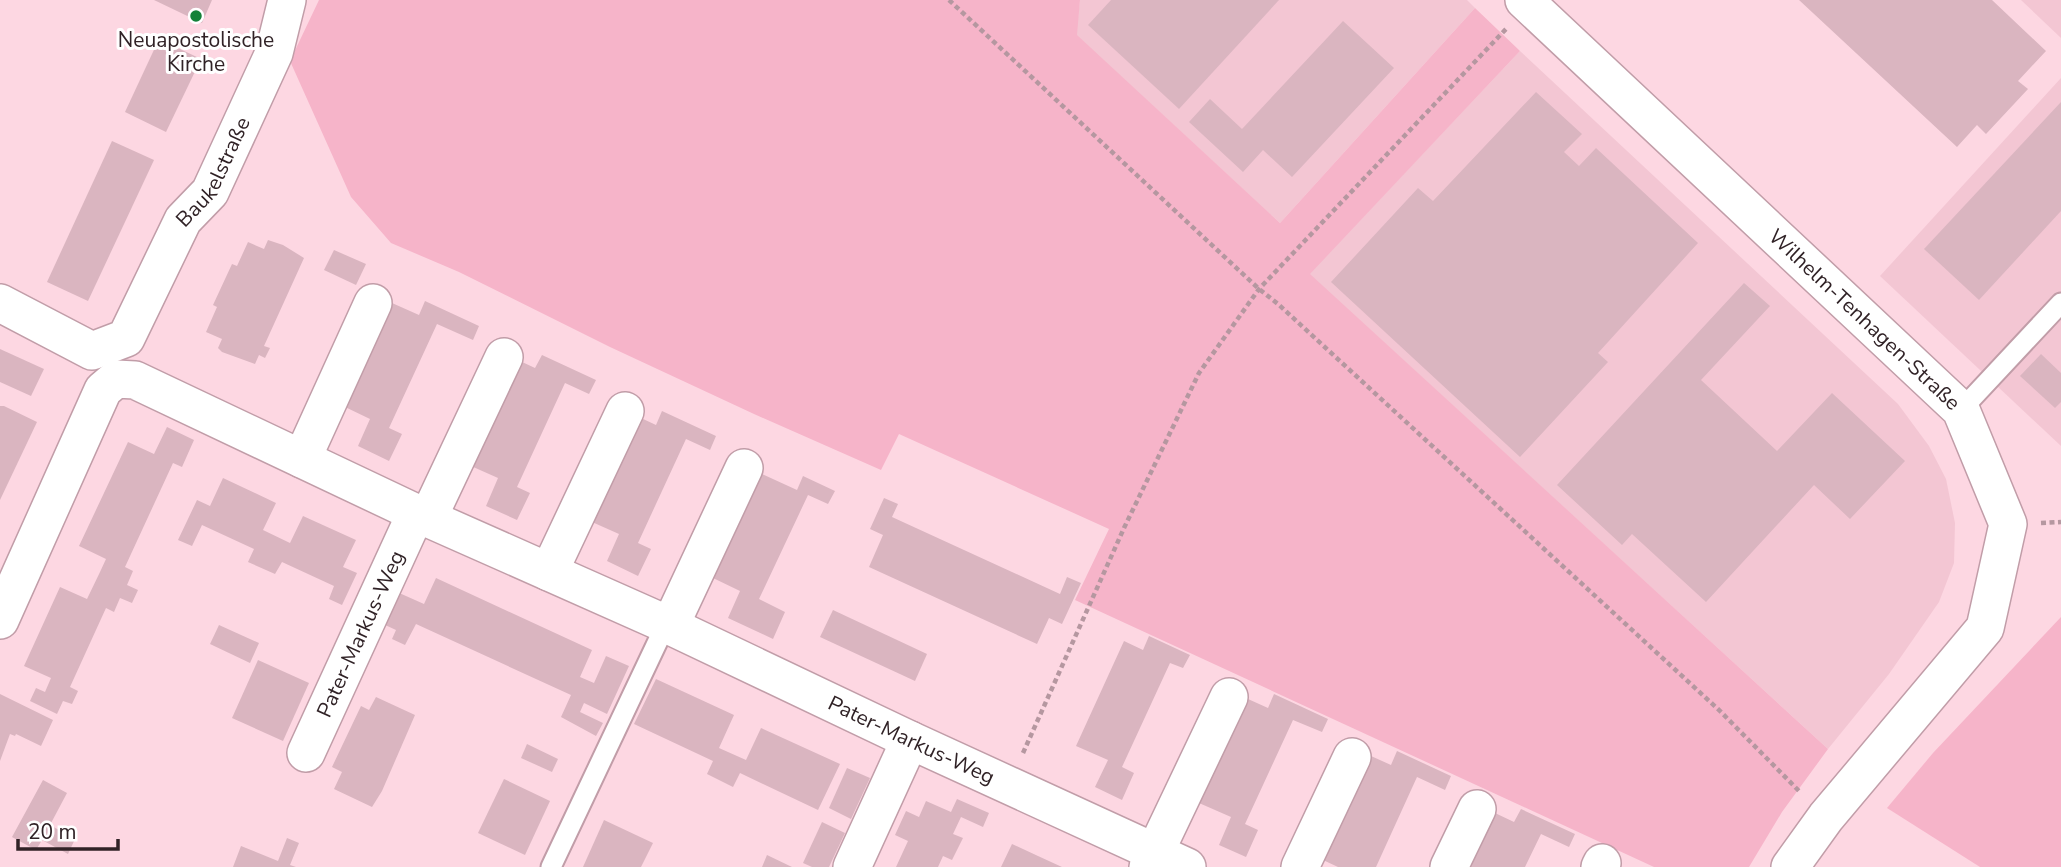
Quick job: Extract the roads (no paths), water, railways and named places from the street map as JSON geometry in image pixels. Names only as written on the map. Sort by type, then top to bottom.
[{"type":"street","name":"Baukelstraße","points":[[0,303],[92,351],[126,338],[183,220],[211,192],[274,53],[287,0]]},
{"type":"street","name":"Wilhelm-Tenhagen-Straße","points":[[1529,2],[1961,410],[2008,524],[1985,628],[1826,817],[1790,867]]},
{"type":"street","points":[[302,459],[373,303]]},
{"type":"street","name":"Pater-Markus-Weg","points":[[306,753],[422,515],[504,357]]},
{"type":"street","name":"Pater-Markus-Weg","points":[[0,620],[103,390],[110,383],[123,378],[135,380],[422,515],[668,625],[1008,785],[1164,862],[1229,697]]},
{"type":"street","points":[[549,572],[625,411]]},
{"type":"street","points":[[668,625],[744,468]]},
{"type":"street","points":[[852,867],[909,740]]},
{"type":"street","points":[[1300,867],[1352,757]]},
{"type":"street","points":[[1449,867],[1477,809]]},
{"type":"lane","points":[[1961,410],[2061,303]]},
{"type":"lane","points":[[551,867],[668,625]]},
{"type":"place","name":"Neuapostolische Kirche","points":[[196,16]]}]
